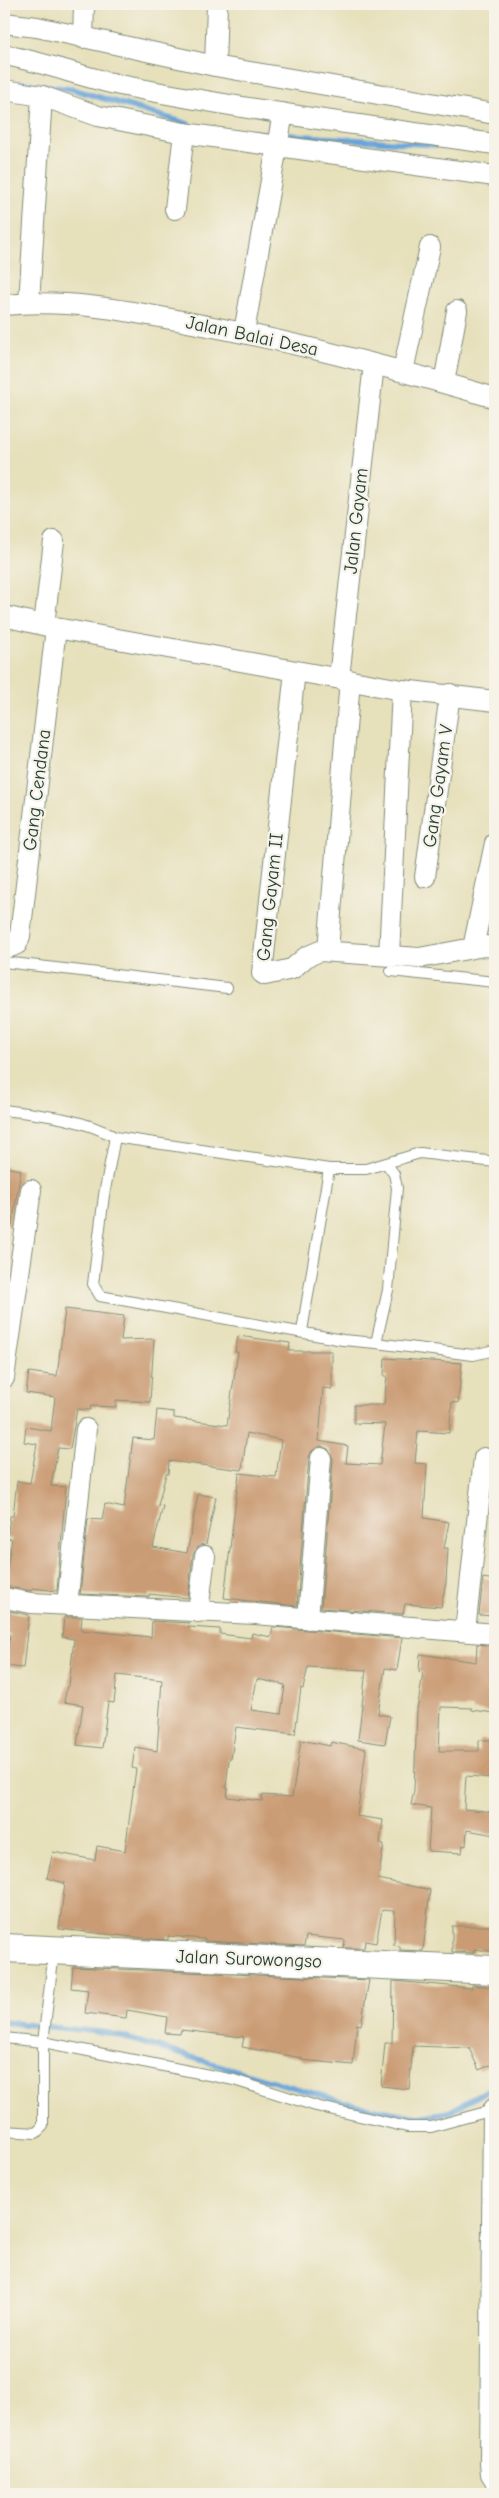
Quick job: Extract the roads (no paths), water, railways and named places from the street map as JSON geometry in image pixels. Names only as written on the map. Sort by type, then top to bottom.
[{"type":"street","points":[[83,38],[84,4]]},
{"type":"street","points":[[214,66],[217,4]]},
{"type":"street","points":[[4,23],[37,27],[214,66],[495,114]]},
{"type":"street","points":[[4,55],[34,60],[280,129],[495,176]]},
{"type":"street","points":[[4,90],[42,96],[98,116],[184,133],[280,129],[495,144]]},
{"type":"street","points":[[29,303],[42,96]]},
{"type":"street","points":[[244,332],[280,129]]},
{"type":"street","points":[[175,209],[184,133]]},
{"type":"street","points":[[403,371],[430,247]]},
{"type":"street","name":"Jalan Balai Desa","points":[[4,305],[29,303],[97,305],[244,332],[403,371],[495,398]]},
{"type":"street","points":[[444,383],[457,311]]},
{"type":"street","name":"Jalan Gayam","points":[[328,950],[345,679],[374,364]]},
{"type":"street","name":"Gang Cendana","points":[[6,952],[17,944],[20,936],[50,626],[54,541]]},
{"type":"street","points":[[4,616],[402,690],[450,694],[495,701]]},
{"type":"street","name":"Gang Gayam II","points":[[294,671],[262,973],[265,975],[285,972],[312,954],[328,950],[390,964],[473,948],[495,947]]},
{"type":"street","points":[[390,964],[402,690]]},
{"type":"street","name":"Gang Gayam V","points":[[425,878],[450,694]]},
{"type":"street","points":[[473,948],[495,843]]},
{"type":"street","points":[[4,1378],[30,1190]]},
{"type":"street","points":[[67,1605],[86,1429]]},
{"type":"street","points":[[308,1619],[321,1458]]},
{"type":"street","points":[[465,1631],[484,1458]]},
{"type":"street","points":[[198,1612],[205,1556]]},
{"type":"street","points":[[4,1598],[31,1603],[308,1619],[495,1634]]},
{"type":"street","name":"Jalan Surowongso","points":[[4,1948],[495,1970]]},
{"type":"street","points":[[494,2109],[490,2474],[495,2480]]},
{"type":"lane","points":[[6,952],[226,988]]},
{"type":"lane","points":[[390,964],[495,982]]},
{"type":"lane","points":[[4,1110],[70,1120],[97,1127],[115,1137],[329,1169],[366,1169],[420,1153],[495,1162]]},
{"type":"lane","points":[[115,1137],[104,1195],[93,1284],[100,1296],[302,1331],[343,1340],[473,1355],[495,1350]]},
{"type":"lane","points":[[376,1343],[388,1290],[397,1188],[394,1174],[386,1163]]},
{"type":"lane","points":[[302,1331],[329,1169]]},
{"type":"lane","points":[[4,2131],[36,2133],[43,2126],[44,2037],[54,1951]]},
{"type":"lane","points":[[4,2038],[44,2037],[234,2080],[316,2106],[407,2127],[431,2127],[494,2109]]},
{"type":"waterway","points":[[21,83],[72,89],[188,124]]},
{"type":"waterway","points":[[247,132],[435,145]]},
{"type":"waterway","points":[[4,2022],[109,2033],[357,2106],[418,2117],[449,2112],[495,2086]]}]
